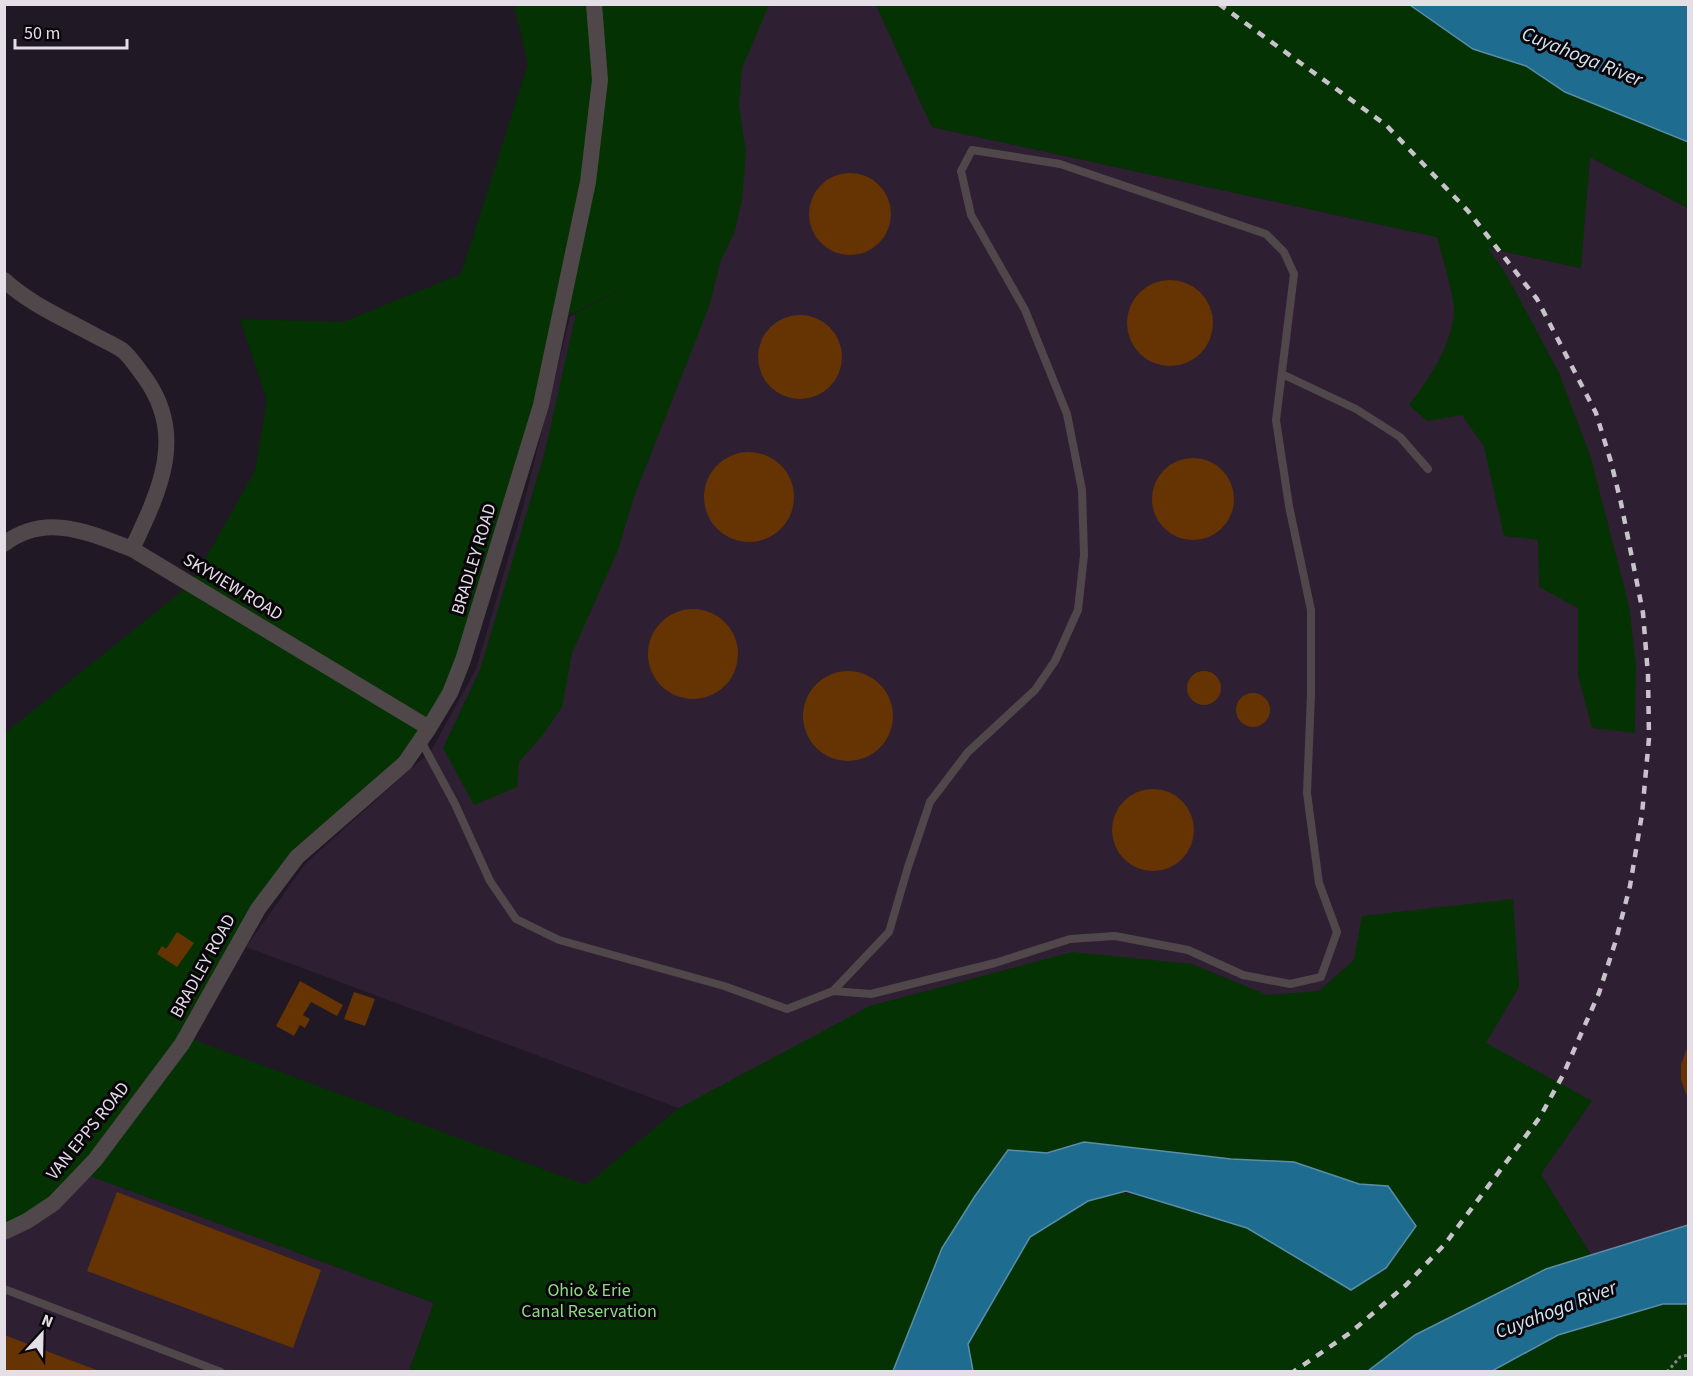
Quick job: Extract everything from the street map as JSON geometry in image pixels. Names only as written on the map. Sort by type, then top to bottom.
[{"type":"street","name":"BRADLEY ROAD","points":[[186,1036],[258,909],[297,856],[405,763],[450,693],[463,660],[542,405],[588,182],[600,80],[594,4]]},
{"type":"street","points":[[4,280],[34,303],[123,351],[155,392],[165,420],[168,447],[160,484],[132,549]]},
{"type":"street","name":"SKYVIEW ROAD","points":[[4,544],[31,531],[56,526],[81,529],[132,549],[425,735]]},
{"type":"street","name":"VAN EPPS ROAD","points":[[4,1232],[27,1221],[54,1203],[94,1160],[186,1036]]},
{"type":"lane","points":[[425,735],[490,881],[516,919],[559,940],[724,986],[787,1009],[833,991],[889,932],[930,802],[968,752],[1035,690],[1055,662],[1078,610],[1084,555],[1082,490],[1066,414],[1025,310],[971,215],[961,171],[972,150],[1060,164],[1266,234],[1284,252],[1294,274],[1276,420],[1289,506],[1311,610],[1311,694],[1307,793],[1319,883],[1336,932],[1321,976],[1290,984],[1244,975],[1188,950],[1115,936],[1070,939],[995,963],[871,994],[833,991]]},
{"type":"lane","points":[[1282,374],[1356,409],[1400,437],[1428,469]]},
{"type":"lane","points":[[4,1288],[221,1371]]},
{"type":"path","points":[[1667,1371],[1680,1357],[1689,1355]]},
{"type":"shaded area","points":[[731,5],[876,5],[932,127],[1580,268],[1590,157],[1688,208],[1688,1225],[1591,1255],[1540,1174],[1168,1105],[759,1138],[246,947],[306,863],[431,751],[476,669],[522,511],[570,317],[690,254]]},
{"type":"shaded area","points":[[82,1173],[434,1303],[409,1371],[5,1371],[4,1232]]},
{"type":"green space","name":"Ohio & Erie Canal Reservation","points":[[514,5],[769,5],[742,68],[739,106],[746,152],[742,199],[735,231],[721,260],[710,304],[634,497],[618,550],[572,653],[562,707],[542,736],[519,762],[517,787],[474,805],[443,748],[480,670],[545,451],[576,313],[625,287],[559,320],[463,660],[430,728],[297,857],[186,1037],[586,1185],[679,1108],[870,1006],[1072,952],[1192,964],[1267,995],[1319,991],[1354,960],[1362,916],[1513,899],[1519,987],[1486,1043],[1592,1101],[1541,1174],[1591,1255],[1546,1269],[1415,1335],[1368,1371],[973,1371],[968,1344],[1030,1237],[1048,1226],[1090,1188],[1127,1193],[1148,1199],[1388,1186],[1359,1184],[1284,1162],[1231,1159],[1084,1142],[1047,1153],[1025,1151],[942,1248],[930,1281],[936,1371],[409,1371],[434,1303],[82,1173],[5,1232],[5,733],[191,584],[255,471],[267,400],[240,319],[343,322],[461,274],[528,64]]},
{"type":"green space","points":[[876,5],[1417,5],[1473,49],[1526,66],[1565,92],[1688,142],[1688,208],[1590,157],[1581,268],[1488,248],[1506,274],[1559,373],[1591,458],[1629,606],[1636,666],[1635,733],[1592,728],[1578,675],[1578,608],[1539,587],[1538,540],[1504,536],[1484,447],[1462,415],[1427,421],[1409,405],[1431,374],[1452,327],[1454,308],[1451,288],[1437,237],[932,127]]},
{"type":"green space","points":[[1663,1304],[1688,1304],[1688,1371],[1492,1372],[1558,1335]]},
{"type":"water","name":"Cuyahoga River","points":[[1410,5],[1688,5],[1688,142],[1565,92],[1526,66],[1473,49]]},
{"type":"water","points":[[1084,1142],[1231,1159],[1294,1162],[1359,1184],[1388,1186],[1416,1226],[1386,1268],[1351,1290],[1247,1228],[1126,1191],[1088,1201],[1030,1237],[968,1344],[973,1371],[893,1371],[942,1248],[1008,1150],[1047,1153]]},
{"type":"water","name":"Cuyahoga River","points":[[1688,1225],[1688,1304],[1663,1304],[1558,1335],[1492,1371],[1368,1371],[1415,1335],[1546,1269]]},
{"type":"building","points":[[850,173],[866,177],[879,185],[887,198],[891,214],[887,230],[879,243],[866,251],[850,255],[834,251],[821,243],[813,230],[809,214],[813,198],[821,185],[834,177]]},
{"type":"building","points":[[1170,280],[1186,284],[1200,293],[1209,307],[1213,323],[1209,339],[1200,353],[1186,362],[1170,366],[1154,362],[1140,353],[1131,339],[1127,323],[1131,307],[1140,293],[1154,284]]},
{"type":"building","points":[[800,315],[823,322],[835,334],[842,357],[835,380],[823,392],[800,399],[777,392],[765,380],[758,357],[765,334],[777,322]]},
{"type":"building","points":[[749,452],[766,456],[781,465],[790,480],[794,497],[790,514],[781,529],[766,538],[749,542],[732,538],[717,529],[708,514],[704,497],[708,480],[717,465],[732,456]]},
{"type":"building","points":[[1193,458],[1209,461],[1222,470],[1231,483],[1234,499],[1231,515],[1222,528],[1209,537],[1193,540],[1177,537],[1164,528],[1155,515],[1152,499],[1155,483],[1164,470],[1177,461]]},
{"type":"building","points":[[693,609],[710,613],[725,622],[734,637],[738,654],[734,671],[725,686],[710,695],[693,699],[676,695],[661,686],[652,671],[648,654],[652,637],[661,622],[676,613]]},
{"type":"building","points":[[848,671],[865,675],[880,684],[889,699],[893,716],[889,733],[880,748],[865,757],[848,761],[831,757],[816,748],[807,733],[803,716],[807,699],[816,684],[831,675]]},
{"type":"building","points":[[1204,671],[1216,676],[1221,688],[1216,700],[1204,705],[1192,700],[1187,688],[1192,676]]},
{"type":"building","points":[[1253,693],[1265,698],[1270,710],[1265,722],[1253,727],[1241,722],[1236,710],[1241,698]]},
{"type":"building","points":[[1153,789],[1169,792],[1182,801],[1191,814],[1194,830],[1191,846],[1182,859],[1169,868],[1153,871],[1137,868],[1124,859],[1115,846],[1112,830],[1115,814],[1124,801],[1137,792]]},
{"type":"building","points":[[177,932],[194,943],[177,967],[157,954],[162,946],[166,949]]},
{"type":"building","points":[[300,981],[343,1005],[337,1016],[311,1002],[303,1015],[310,1019],[305,1028],[300,1025],[294,1036],[276,1026]]},
{"type":"building","points":[[354,992],[375,999],[365,1026],[344,1019]]},
{"type":"building","points":[[1688,1046],[1688,1099],[1681,1080],[1681,1064]]},
{"type":"building","points":[[117,1192],[321,1270],[293,1348],[87,1271]]},
{"type":"building","points":[[4,1335],[99,1371],[99,1372],[4,1372]]},
{"type":"railway","points":[[1219,4],[1386,125],[1468,211],[1537,299],[1596,413],[1611,462],[1643,613],[1648,675],[1649,738],[1642,814],[1630,886],[1599,993],[1563,1075],[1540,1117],[1445,1244],[1406,1285],[1350,1333],[1293,1372]]}]
